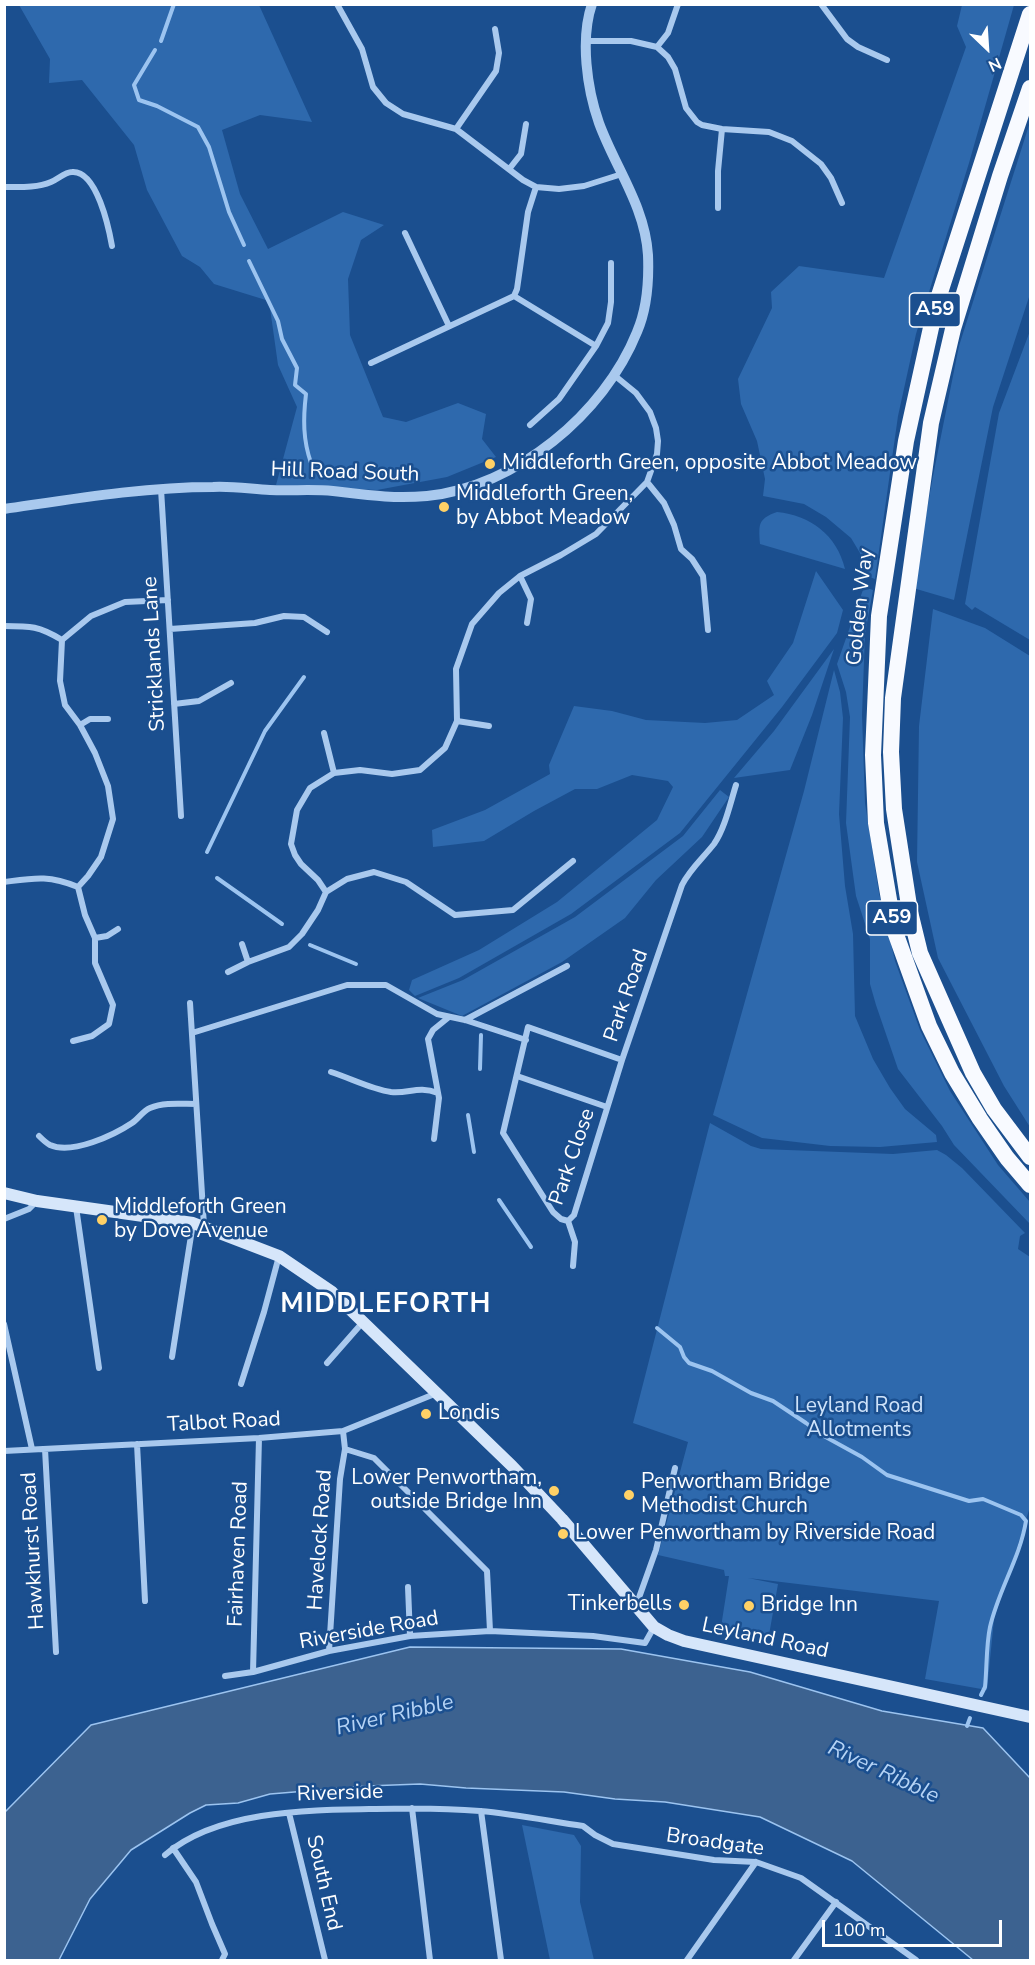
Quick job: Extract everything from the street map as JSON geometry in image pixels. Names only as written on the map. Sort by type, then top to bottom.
[{"type":"highway","points":[[1008,86],[1026,4]]},
{"type":"highway","name":"Golden Way","points":[[1030,14],[936,305],[906,441],[879,616],[873,755],[876,823],[894,929],[925,1015],[952,1073],[980,1119],[1007,1158],[1030,1185]]},
{"type":"highway","name":"Golden Way","points":[[1030,88],[953,329],[931,423],[893,698],[891,752],[894,809],[910,912],[920,953],[973,1073],[994,1108],[1030,1157]]},
{"type":"main road","name":"Leyland Road","points":[[4,1192],[38,1201],[199,1225],[279,1256],[332,1292],[437,1393],[562,1519],[654,1627],[668,1635],[684,1641],[1030,1717]]},
{"type":"street","points":[[337,4],[362,49],[373,87],[386,103],[404,114],[456,129],[523,180],[536,187],[559,189],[584,186],[623,174]]},
{"type":"street","name":"Hill Road South","points":[[4,509],[161,489],[214,486],[330,491],[388,498],[430,495],[470,486],[508,470],[544,449],[588,409],[614,375],[638,332],[644,309],[648,275],[644,226],[599,122],[590,86],[584,41],[592,4]]},
{"type":"street","points":[[657,47],[668,33],[678,4]]},
{"type":"street","points":[[821,4],[847,39],[858,47],[887,60]]},
{"type":"street","points":[[456,129],[496,71],[499,53],[495,29]]},
{"type":"street","points":[[584,41],[631,41],[657,47],[668,57],[675,69],[686,108],[692,118],[702,125],[722,129],[770,132],[792,141],[821,164],[831,178],[842,203]]},
{"type":"street","points":[[510,168],[521,154],[526,124]]},
{"type":"street","points":[[718,208],[718,171],[722,129]]},
{"type":"street","points":[[4,187],[38,185],[51,182],[72,172],[80,173],[88,181],[105,210],[112,246]]},
{"type":"street","points":[[371,363],[514,296],[517,289],[528,212],[536,187]]},
{"type":"street","points":[[405,233],[449,326]]},
{"type":"street","points":[[530,425],[559,399],[596,346],[608,323],[611,302],[611,263]]},
{"type":"street","points":[[514,296],[596,346]]},
{"type":"street","points":[[326,892],[318,880],[301,864],[291,843],[297,810],[310,788],[334,773],[360,770],[392,774],[420,770],[446,748],[457,721],[456,669],[472,624],[498,593],[520,576],[596,534],[647,482],[657,454],[656,428],[650,412],[636,393],[614,375]]},
{"type":"street","points":[[647,482],[664,503],[681,549],[703,576],[708,630]]},
{"type":"street","name":"Stricklands Lane","points":[[161,489],[181,816]]},
{"type":"street","points":[[520,576],[531,599],[526,623]]},
{"type":"street","points":[[78,887],[101,857],[113,819],[108,786],[95,753],[80,725],[65,705],[60,681],[62,640],[91,616],[125,602],[168,600]]},
{"type":"street","points":[[170,629],[255,623],[285,616],[304,617],[327,632]]},
{"type":"street","points":[[4,626],[43,628],[62,640]]},
{"type":"street","points":[[174,704],[199,701],[231,683]]},
{"type":"street","points":[[80,725],[90,719],[108,719]]},
{"type":"street","points":[[457,721],[489,726]]},
{"type":"street","points":[[324,733],[334,773]]},
{"type":"street","name":"Park Road","points":[[526,1040],[528,1028],[622,1060],[682,885],[689,871],[714,844],[720,834],[736,785]]},
{"type":"street","points":[[228,972],[289,947],[302,934],[318,910],[326,892],[347,879],[374,872],[406,882],[455,915],[513,910],[573,861]]},
{"type":"street","points":[[4,882],[33,878],[58,879],[78,887]]},
{"type":"street","points":[[73,1041],[92,1036],[109,1024],[113,1005],[95,963],[95,938],[85,915],[78,887]]},
{"type":"street","points":[[95,938],[107,936],[118,929]]},
{"type":"street","points":[[242,944],[248,962]]},
{"type":"street","points":[[465,1020],[567,966]]},
{"type":"street","points":[[192,1033],[347,985],[386,985],[437,1014],[465,1020],[526,1040]]},
{"type":"street","points":[[172,1357],[199,1225],[196,1104],[190,1003]]},
{"type":"street","points":[[434,1139],[440,1107],[428,1039],[433,1030],[449,1017]]},
{"type":"street","name":"Park Close","points":[[526,1040],[503,1133],[553,1212],[561,1219],[568,1221],[574,1215],[622,1060]]},
{"type":"street","points":[[331,1072],[387,1091],[429,1089],[438,1093]]},
{"type":"street","points":[[517,1076],[607,1107]]},
{"type":"street","points":[[39,1136],[50,1145],[64,1148],[82,1145],[114,1135],[149,1109],[166,1104],[196,1104]]},
{"type":"street","points":[[4,1219],[29,1209],[38,1201]]},
{"type":"street","points":[[76,1207],[99,1368]]},
{"type":"street","points":[[568,1221],[575,1242],[573,1266]]},
{"type":"street","points":[[241,1384],[279,1256]]},
{"type":"street","points":[[327,1363],[363,1322]]},
{"type":"street","name":"Hawkhurst Road","points":[[4,1324],[32,1449]]},
{"type":"street","name":"Talbot Road","points":[[4,1450],[260,1438],[343,1431],[437,1393]]},
{"type":"street","name":"Havelock Road","points":[[329,1651],[340,1479],[345,1449],[343,1431]]},
{"type":"street","name":"Fairhaven Road","points":[[253,1672],[260,1438]]},
{"type":"street","points":[[137,1444],[145,1601]]},
{"type":"street","name":"Hawkhurst Road","points":[[45,1449],[56,1652]]},
{"type":"street","points":[[345,1449],[374,1458],[488,1571],[490,1631]]},
{"type":"street","points":[[636,1606],[656,1550],[675,1468]]},
{"type":"street","points":[[408,1587],[410,1636]]},
{"type":"street","name":"Riverside Road","points":[[225,1676],[253,1672],[329,1651],[410,1636],[490,1631],[593,1636],[645,1643],[654,1627]]},
{"type":"street","points":[[412,1808],[430,1960]]},
{"type":"street","name":"Riverside","points":[[165,1855],[172,1848],[224,1825],[290,1813],[412,1808],[482,1811],[524,1817]]},
{"type":"street","points":[[482,1811],[501,1960]]},
{"type":"street","name":"South End","points":[[290,1813],[325,1960]]},
{"type":"street","name":"Broadgate","points":[[524,1817],[583,1826],[613,1844],[714,1860],[756,1862],[801,1878],[916,1960]]},
{"type":"street","points":[[172,1848],[196,1882],[225,1954],[222,1960]]},
{"type":"street","points":[[687,1960],[756,1862]]},
{"type":"street","points":[[794,1960],[836,1902]]},
{"type":"street","points":[[902,1960],[907,1954]]},
{"type":"green space","points":[[19,5],[259,5],[312,122],[260,115],[222,130],[240,194],[268,249],[343,212],[384,225],[361,240],[348,279],[350,335],[383,417],[406,422],[458,403],[486,414],[482,439],[496,457],[447,477],[377,490],[276,485],[297,407],[278,365],[269,301],[214,284],[200,267],[182,256],[147,190],[134,145],[82,80],[49,83],[50,59]]},
{"type":"green space","points":[[962,5],[1014,5],[969,163],[916,334],[898,416],[875,579],[861,574],[860,553],[851,538],[826,517],[804,504],[763,496],[765,479],[757,441],[741,404],[738,379],[772,308],[771,292],[799,266],[884,278],[966,47],[957,26]]},
{"type":"green space","points":[[1030,122],[1030,294],[993,407],[954,600],[913,588],[959,346]]},
{"type":"green space","points":[[1030,331],[1030,640],[975,607],[972,610],[965,604],[999,413]]},
{"type":"green space","points":[[777,512],[800,517],[820,529],[836,546],[845,569],[760,544],[759,532],[763,520]]},
{"type":"green space","points":[[816,571],[843,610],[837,633],[782,707],[680,833],[571,914],[459,978],[415,996],[409,990],[412,980],[479,950],[557,902],[657,820],[673,787],[668,781],[632,775],[597,789],[575,789],[484,841],[433,847],[432,830],[485,810],[550,774],[549,765],[574,706],[612,711],[646,720],[705,723],[737,720],[774,695],[767,681],[793,643]]},
{"type":"green space","points":[[864,587],[873,590],[865,634],[862,715],[865,803],[879,893],[895,961],[920,1030],[950,1091],[998,1165],[1030,1202],[1030,1224],[954,1145],[898,1069],[870,984],[870,939],[856,896],[846,823],[850,717],[846,692],[837,664]]},
{"type":"green space","points":[[933,609],[985,628],[1030,656],[1030,1127],[1004,1086],[938,958],[917,862],[919,726]]},
{"type":"green space","points":[[834,649],[812,715],[790,770],[734,778],[774,731]]},
{"type":"green space","points":[[834,670],[840,692],[843,718],[839,814],[845,886],[853,934],[855,1016],[873,1059],[890,1088],[905,1109],[936,1135],[937,1142],[880,1147],[830,1146],[762,1138],[713,1115],[804,791]]},
{"type":"green space","points":[[720,790],[729,797],[702,837],[656,880],[625,918],[562,962],[462,1016],[418,998],[463,980],[575,917],[683,836]]},
{"type":"green space","name":"Leyland Road Allotments","points":[[710,1123],[751,1146],[761,1149],[893,1154],[937,1150],[962,1168],[1025,1233],[1020,1236],[1018,1249],[1030,1257],[1030,1507],[994,1619],[987,1690],[925,1679],[939,1601],[748,1578],[778,1584],[769,1635],[721,1627],[729,1576],[725,1576],[724,1570],[658,1555],[688,1442],[633,1423]]},
{"type":"green space","points":[[522,1825],[574,1835],[581,1846],[580,1902],[594,1960],[550,1960]]},
{"type":"water","name":"River Ribble","points":[[410,1647],[621,1649],[750,1672],[882,1711],[983,1728],[1030,1778],[1030,1960],[973,1960],[852,1861],[760,1817],[665,1802],[615,1799],[564,1792],[420,1784],[270,1794],[238,1803],[206,1805],[131,1850],[90,1899],[59,1960],[5,1960],[5,1812],[91,1725]]},
{"type":"waterway","points":[[161,41],[174,4]]},
{"type":"waterway","points":[[155,50],[134,85],[139,100],[157,106],[198,127],[209,147],[229,212],[244,245]]},
{"type":"waterway","points":[[249,261],[278,321],[282,339],[297,368],[295,385],[306,394],[304,429],[311,463]]},
{"type":"waterway","points":[[207,852],[265,731],[304,677]]},
{"type":"waterway","points":[[217,878],[282,924]]},
{"type":"waterway","points":[[310,945],[356,964]]},
{"type":"waterway","points":[[480,1069],[481,1035]]},
{"type":"waterway","points":[[468,1115],[474,1152]]},
{"type":"waterway","points":[[499,1200],[531,1247]]},
{"type":"waterway","points":[[657,1328],[680,1347],[689,1363],[712,1371],[751,1393],[773,1401],[822,1435],[862,1457],[887,1475],[969,1501],[983,1499],[1021,1515],[1026,1521],[1023,1535],[990,1627],[985,1687],[981,1695]]},
{"type":"waterway","points":[[967,1726],[970,1718]]},
{"type":"place","name":"Middleforth Green, opposite Abbot Meadow","points":[[490,464]]},
{"type":"place","name":"Middleforth Green, by Abbot Meadow","points":[[444,507]]},
{"type":"place","name":"Middleforth Green by Dove Avenue","points":[[102,1220]]},
{"type":"place","name":"Londis","points":[[426,1414]]},
{"type":"place","name":"Lower Penwortham, outside Bridge Inn","points":[[554,1491]]},
{"type":"place","name":"Penwortham Bridge Methodist Church","points":[[629,1495]]},
{"type":"place","name":"Lower Penwortham by Riverside Road","points":[[563,1534]]},
{"type":"place","name":"Tinkerbells","points":[[684,1605]]},
{"type":"place","name":"Bridge Inn","points":[[749,1606]]},
{"type":"district","name":"MIDDLEFORTH","points":[[386,1305]]}]
